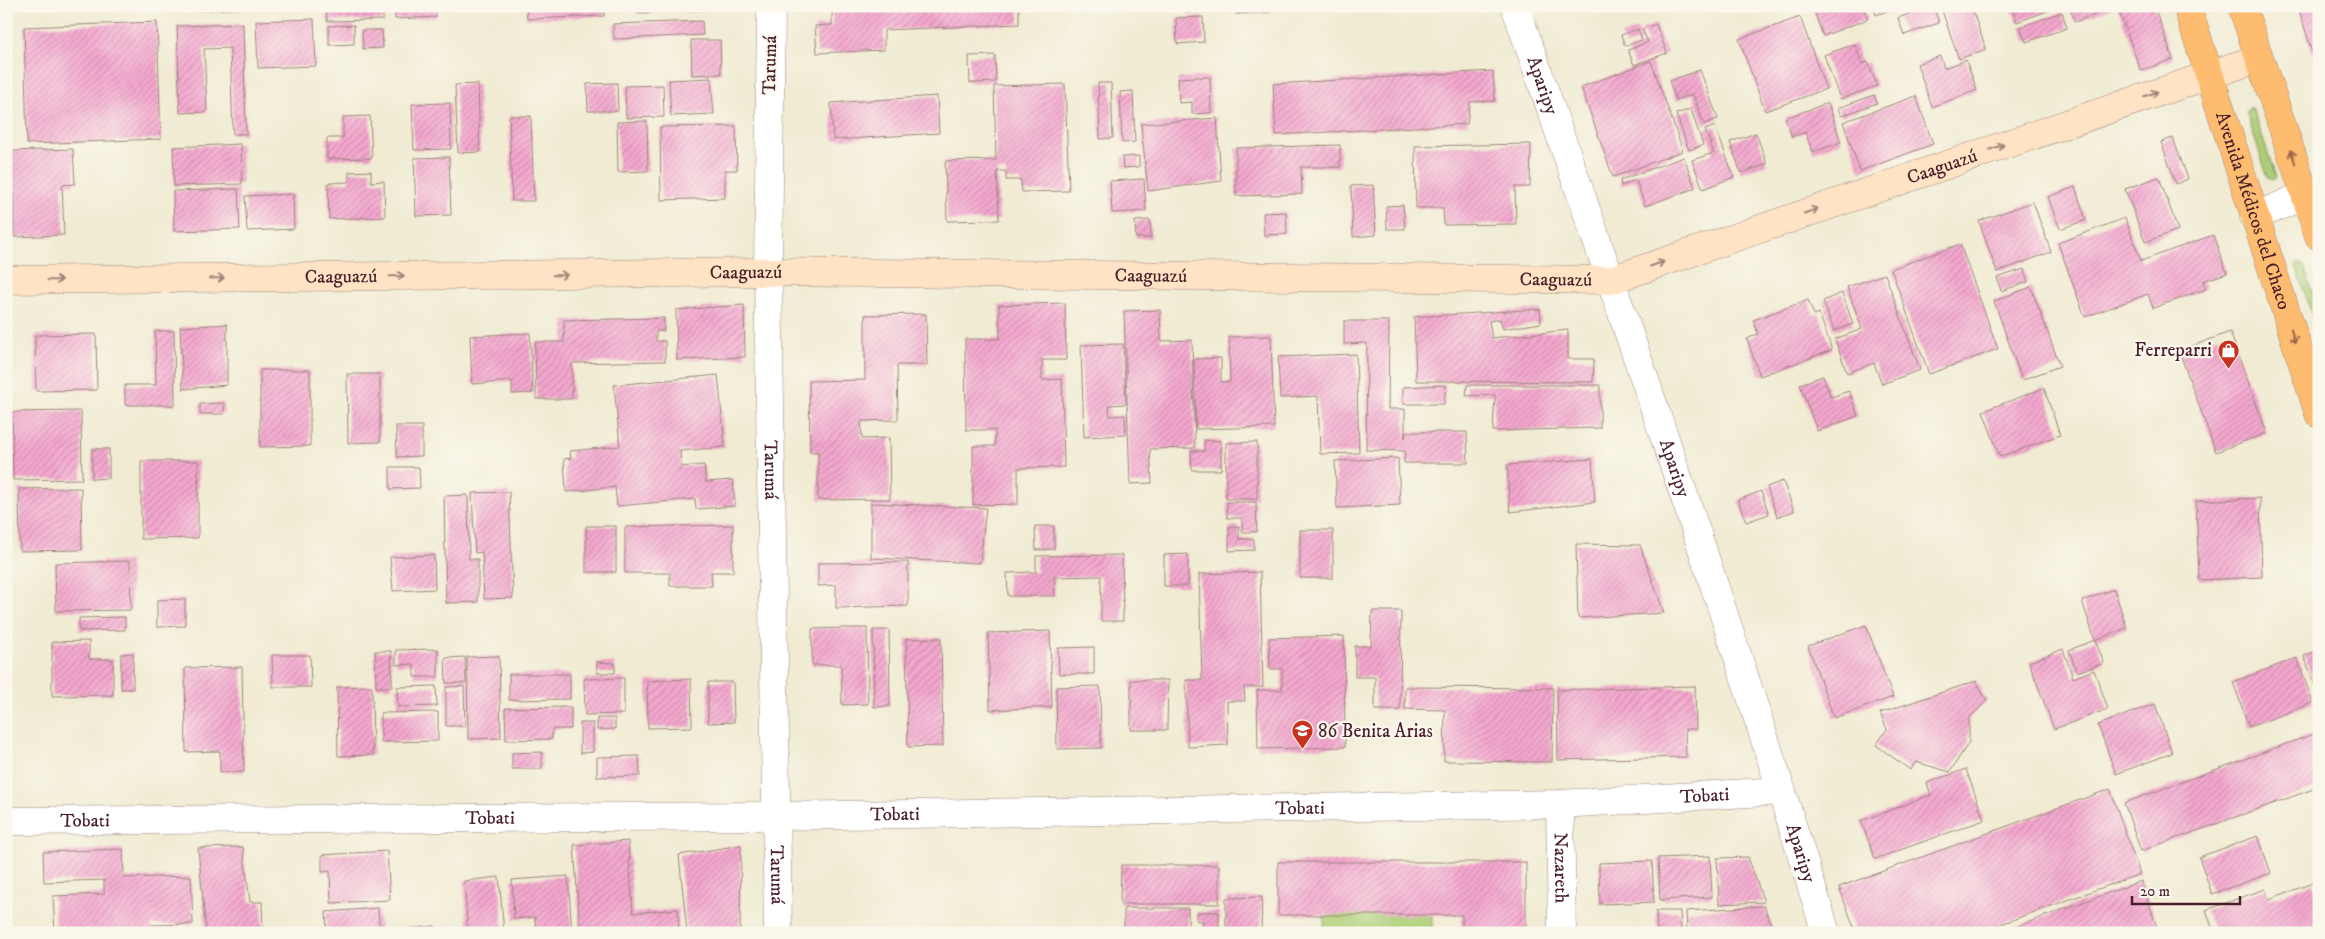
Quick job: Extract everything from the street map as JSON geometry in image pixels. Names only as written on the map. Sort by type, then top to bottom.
[{"type":"main road","name":"Avenida Médicos del Chaco","points":[[2187,6],[2319,414]]},
{"type":"main road","points":[[2242,6],[2259,58],[2312,193],[2319,236]]},
{"type":"street","name":"Tarumá","points":[[771,6],[768,272],[778,933]]},
{"type":"street","name":"Aparipy","points":[[1515,6],[1611,280],[1782,791],[1826,933]]},
{"type":"street","name":"Caaguazú","points":[[6,280],[768,272],[1611,280],[2210,73],[2259,58]]},
{"type":"street","points":[[2254,217],[2312,193]]},
{"type":"street","name":"Tobati","points":[[6,822],[776,816],[1560,804],[1782,791]]},
{"type":"street","name":"Nazareth","points":[[1560,804],[1562,933]]},
{"type":"green space","points":[[2250,107],[2253,110],[2276,177],[2273,180],[2268,178],[2246,112]]},
{"type":"green space","points":[[2298,262],[2303,264],[2319,310],[2319,336],[2296,266]]},
{"type":"green space","points":[[1324,911],[1432,912],[1432,933],[1324,933]]},
{"type":"building","points":[[191,6],[250,6],[250,8],[191,11]]},
{"type":"building","points":[[259,6],[291,6],[291,8],[259,9]]},
{"type":"building","points":[[326,6],[383,6],[383,20],[327,21]]},
{"type":"building","points":[[395,6],[436,6],[436,17],[395,19]]},
{"type":"building","points":[[526,6],[604,6],[604,16],[527,19]]},
{"type":"building","points":[[636,6],[710,6],[710,10],[636,13]]},
{"type":"building","points":[[832,6],[1019,6],[1019,24],[884,30],[884,50],[817,53],[815,26],[832,25]]},
{"type":"building","points":[[1186,6],[1227,6],[1227,11],[1187,13]]},
{"type":"building","points":[[1235,6],[1271,6],[1271,12],[1236,14]]},
{"type":"building","points":[[1827,6],[1863,6],[1868,19],[1823,36],[1814,11]]},
{"type":"building","points":[[1873,6],[1900,6],[1876,15]]},
{"type":"building","points":[[1933,6],[1939,23],[1904,35],[1898,18]]},
{"type":"building","points":[[1944,6],[1971,6],[1986,49],[1959,59],[1941,8]]},
{"type":"building","points":[[2011,6],[2052,6],[2053,9],[2017,22]]},
{"type":"building","points":[[2069,6],[2111,6],[2112,8],[2075,22]]},
{"type":"building","points":[[2117,6],[2154,6],[2173,59],[2141,71]]},
{"type":"building","points":[[2298,6],[2319,6],[2319,72],[2318,72]]},
{"type":"building","points":[[2062,12],[2067,28],[2026,42],[2020,27]]},
{"type":"building","points":[[1203,17],[1204,42],[1177,44],[1176,18]]},
{"type":"building","points":[[1800,17],[1826,89],[1765,111],[1739,39]]},
{"type":"building","points":[[314,19],[316,66],[258,68],[256,21]]},
{"type":"building","points":[[702,21],[703,35],[614,39],[613,24]]},
{"type":"building","points":[[157,22],[161,139],[27,144],[24,27]]},
{"type":"building","points":[[243,24],[246,134],[233,134],[230,48],[204,49],[207,112],[180,113],[177,26]]},
{"type":"building","points":[[1656,24],[1667,53],[1634,65],[1628,50],[1648,42],[1642,29]]},
{"type":"building","points":[[354,25],[354,44],[329,45],[329,26]]},
{"type":"building","points":[[1638,29],[1642,40],[1625,46],[1621,35]]},
{"type":"building","points":[[362,30],[382,30],[383,48],[363,49]]},
{"type":"building","points":[[691,40],[720,40],[721,74],[692,75]]},
{"type":"building","points":[[1855,44],[1862,64],[1868,62],[1877,86],[1840,99],[1824,55]]},
{"type":"building","points":[[995,55],[996,82],[970,83],[969,56]]},
{"type":"building","points":[[1940,56],[1944,68],[1966,60],[1977,90],[1932,107],[1917,64]]},
{"type":"building","points":[[1651,61],[1683,151],[1613,177],[1581,87]]},
{"type":"building","points":[[1700,70],[1718,119],[1704,124],[1693,94],[1676,100],[1669,81]]},
{"type":"building","points":[[1493,71],[1495,101],[1470,102],[1467,124],[1276,135],[1273,84]]},
{"type":"building","points":[[1210,77],[1211,113],[1192,114],[1192,102],[1179,103],[1178,78]]},
{"type":"building","points":[[711,78],[714,114],[671,116],[669,80]]},
{"type":"building","points":[[617,83],[618,111],[588,111],[587,84]]},
{"type":"building","points":[[1098,83],[1111,83],[1113,138],[1100,139]]},
{"type":"building","points":[[478,84],[480,152],[458,153],[455,85]]},
{"type":"building","points":[[1065,84],[1069,191],[1022,192],[1021,180],[1006,180],[1006,171],[997,171],[999,220],[947,221],[945,161],[996,160],[994,86]]},
{"type":"building","points":[[663,85],[664,117],[626,118],[625,86]]},
{"type":"building","points":[[1133,91],[1135,142],[1122,143],[1120,92]]},
{"type":"building","points":[[1874,95],[1877,103],[1841,116],[1838,108]]},
{"type":"building","points":[[937,96],[939,133],[833,140],[831,103]]},
{"type":"building","points":[[1916,96],[1933,144],[1860,171],[1843,122]]},
{"type":"building","points":[[450,103],[451,149],[414,150],[412,104]]},
{"type":"building","points":[[1828,103],[1841,142],[1813,152],[1805,132],[1792,137],[1785,118]]},
{"type":"building","points":[[1691,109],[1703,145],[1689,150],[1676,114]]},
{"type":"building","points":[[370,116],[372,158],[327,159],[327,138],[343,138],[343,117]]},
{"type":"building","points":[[509,116],[531,116],[534,201],[512,201]]},
{"type":"building","points":[[1217,118],[1221,181],[1148,191],[1141,124]]},
{"type":"building","points":[[647,121],[648,171],[618,172],[617,122]]},
{"type":"building","points":[[736,126],[737,170],[725,170],[725,198],[661,200],[660,127]]},
{"type":"building","points":[[1715,126],[1734,177],[1703,189],[1692,160],[1714,153],[1705,130]]},
{"type":"building","points":[[1756,133],[1767,164],[1741,173],[1730,142]]},
{"type":"building","points":[[2173,138],[2188,179],[2176,184],[2161,142]]},
{"type":"building","points":[[241,144],[242,184],[174,186],[173,147]]},
{"type":"building","points":[[1531,144],[1530,187],[1515,187],[1516,224],[1444,225],[1443,208],[1416,208],[1415,146]]},
{"type":"building","points":[[1340,145],[1340,167],[1301,167],[1302,194],[1236,196],[1236,148]]},
{"type":"building","points":[[73,149],[75,184],[62,185],[64,235],[14,237],[12,151]]},
{"type":"building","points":[[1139,156],[1139,167],[1123,168],[1122,157]]},
{"type":"building","points":[[449,157],[451,215],[416,216],[414,158]]},
{"type":"building","points":[[1684,157],[1695,188],[1645,206],[1636,180],[1621,186],[1620,180]]},
{"type":"building","points":[[371,171],[371,182],[384,181],[385,217],[329,219],[328,183],[349,182],[349,172]]},
{"type":"building","points":[[2159,177],[2178,230],[2145,242],[2125,189]]},
{"type":"building","points":[[1144,179],[1146,211],[1112,213],[1110,181]]},
{"type":"building","points":[[1373,185],[1376,235],[1353,237],[1351,186]]},
{"type":"building","points":[[2075,187],[2086,220],[2060,229],[2048,197]]},
{"type":"building","points":[[238,189],[240,229],[174,231],[173,191]]},
{"type":"building","points":[[293,194],[294,229],[247,231],[245,196]]},
{"type":"building","points":[[2033,202],[2051,252],[1997,272],[1979,221]]},
{"type":"building","points":[[1403,205],[1405,229],[1387,229],[1386,206]]},
{"type":"building","points":[[1286,212],[1287,234],[1264,235],[1263,213]]},
{"type":"building","points":[[2125,218],[2141,261],[2213,235],[2227,273],[2203,281],[2206,289],[2153,308],[2148,294],[2085,317],[2058,243]]},
{"type":"building","points":[[1150,220],[1151,238],[1136,238],[1135,221]]},
{"type":"building","points":[[1960,244],[1998,349],[1929,374],[1891,269]]},
{"type":"building","points":[[2024,269],[2028,282],[2001,291],[1997,278]]},
{"type":"building","points":[[1885,274],[1920,370],[1882,384],[1874,363],[1847,373],[1835,339],[1862,329],[1847,287]]},
{"type":"building","points":[[2031,287],[2060,366],[2022,380],[1994,301]]},
{"type":"building","points":[[1842,293],[1853,324],[1834,331],[1823,301]]},
{"type":"building","points":[[1808,300],[1814,315],[1819,313],[1832,350],[1760,376],[1747,339],[1758,334],[1753,320]]},
{"type":"building","points":[[1065,303],[1066,360],[1042,360],[1042,380],[1062,379],[1064,467],[1018,468],[1018,504],[973,505],[973,446],[995,446],[995,430],[966,430],[965,339],[1000,339],[999,305]]},
{"type":"building","points":[[744,305],[745,357],[677,360],[676,310]]},
{"type":"building","points":[[1540,309],[1541,323],[1503,329],[1500,319],[1489,321],[1492,338],[1568,330],[1568,359],[1594,359],[1593,382],[1416,381],[1414,317]]},
{"type":"building","points":[[1160,310],[1161,341],[1192,340],[1195,448],[1150,449],[1152,483],[1130,484],[1124,311]]},
{"type":"building","points":[[926,314],[927,365],[897,365],[898,420],[861,421],[862,439],[889,438],[890,499],[818,500],[818,452],[810,452],[809,381],[865,380],[865,315]]},
{"type":"building","points":[[664,318],[664,331],[656,331],[656,341],[665,341],[665,361],[572,363],[572,399],[536,399],[535,342],[564,342],[564,320]]},
{"type":"building","points":[[1344,321],[1389,321],[1388,409],[1405,409],[1405,438],[1406,432],[1467,432],[1468,463],[1404,463],[1405,451],[1366,450],[1367,343],[1344,344]]},
{"type":"building","points":[[227,324],[227,385],[183,389],[180,327]]},
{"type":"building","points":[[155,331],[174,331],[175,405],[125,405],[125,385],[156,385]]},
{"type":"building","points":[[2230,332],[2267,433],[2216,452],[2179,351]]},
{"type":"building","points":[[530,333],[533,393],[512,394],[512,381],[472,384],[470,336]]},
{"type":"building","points":[[96,334],[97,390],[36,391],[35,335]]},
{"type":"building","points":[[1271,336],[1274,427],[1196,429],[1194,359],[1221,358],[1221,382],[1230,382],[1229,337]]},
{"type":"building","points":[[1123,344],[1126,404],[1109,405],[1110,416],[1125,415],[1126,435],[1084,437],[1081,345]]},
{"type":"building","points":[[1356,354],[1359,453],[1320,454],[1318,396],[1280,398],[1278,357]]},
{"type":"building","points":[[260,370],[310,370],[310,446],[260,447]]},
{"type":"building","points":[[347,374],[380,374],[380,442],[348,443]]},
{"type":"building","points":[[718,375],[725,447],[680,451],[681,467],[704,465],[706,482],[733,480],[735,506],[696,509],[695,499],[617,506],[615,487],[566,492],[564,459],[571,458],[570,451],[620,446],[614,385]]},
{"type":"building","points":[[1823,376],[1831,397],[1849,391],[1858,416],[1817,431],[1800,384]]},
{"type":"building","points":[[1446,385],[1444,404],[1403,404],[1403,387]]},
{"type":"building","points":[[1467,385],[1600,385],[1600,428],[1493,431],[1495,395],[1466,396]]},
{"type":"building","points":[[2044,388],[2060,435],[2000,457],[1983,411]]},
{"type":"building","points":[[224,403],[224,414],[200,414],[200,404]]},
{"type":"building","points":[[81,411],[82,479],[13,480],[12,412]]},
{"type":"building","points":[[396,426],[422,426],[422,456],[397,457]]},
{"type":"building","points":[[1204,440],[1221,441],[1221,470],[1192,470],[1191,451],[1204,451]]},
{"type":"building","points":[[1257,442],[1257,499],[1226,499],[1226,443]]},
{"type":"building","points":[[92,449],[109,449],[109,478],[92,479]]},
{"type":"building","points":[[1398,458],[1400,505],[1337,508],[1335,461]]},
{"type":"building","points":[[1592,459],[1595,502],[1510,512],[1507,465]]},
{"type":"building","points":[[141,461],[198,461],[198,538],[141,539]]},
{"type":"building","points":[[390,467],[419,467],[420,488],[390,489]]},
{"type":"building","points":[[1783,481],[1794,511],[1777,517],[1767,487]]},
{"type":"building","points":[[81,488],[82,550],[20,551],[19,489]]},
{"type":"building","points":[[1761,491],[1769,514],[1746,522],[1738,500]]},
{"type":"building","points":[[509,492],[513,598],[484,599],[482,552],[475,553],[472,493]]},
{"type":"building","points":[[468,495],[469,559],[478,559],[478,602],[446,603],[444,496]]},
{"type":"building","points":[[2260,498],[2262,577],[2199,580],[2196,501]]},
{"type":"building","points":[[1227,502],[1256,502],[1257,532],[1242,532],[1242,518],[1227,518]]},
{"type":"building","points":[[871,503],[986,508],[980,563],[871,558]]},
{"type":"building","points":[[733,525],[733,572],[711,572],[712,586],[670,586],[670,573],[625,573],[625,527]]},
{"type":"building","points":[[586,526],[616,526],[616,572],[586,572]]},
{"type":"building","points":[[1035,526],[1054,526],[1054,549],[1036,550]]},
{"type":"building","points":[[1239,526],[1239,539],[1254,539],[1254,550],[1229,551],[1229,527]]},
{"type":"building","points":[[1300,530],[1333,530],[1333,578],[1300,578]]},
{"type":"building","points":[[1576,544],[1640,545],[1664,613],[1578,618]]},
{"type":"building","points":[[1188,554],[1188,586],[1164,586],[1164,555]]},
{"type":"building","points":[[434,555],[435,589],[393,591],[390,557]]},
{"type":"building","points":[[1122,555],[1123,621],[1101,621],[1101,576],[1054,577],[1055,596],[1008,596],[1007,573],[1036,572],[1036,556]]},
{"type":"building","points":[[130,561],[131,610],[56,611],[55,563]]},
{"type":"building","points":[[908,562],[908,606],[836,608],[836,585],[818,586],[818,563]]},
{"type":"building","points":[[1260,572],[1263,687],[1244,687],[1245,701],[1227,701],[1228,745],[1188,747],[1186,680],[1202,680],[1199,574]]},
{"type":"building","points":[[2114,589],[2127,628],[2095,640],[2082,601]]},
{"type":"building","points":[[185,599],[185,626],[157,627],[157,600]]},
{"type":"building","points":[[1372,611],[1401,611],[1400,710],[1375,710],[1375,677],[1355,677],[1355,646],[1371,646]]},
{"type":"building","points":[[125,617],[125,630],[79,631],[79,618]]},
{"type":"building","points":[[1866,625],[1893,697],[1834,718],[1808,646]]},
{"type":"building","points":[[867,628],[868,704],[842,705],[841,665],[812,665],[812,629]]},
{"type":"building","points":[[873,630],[889,630],[890,706],[874,707]]},
{"type":"building","points":[[1050,631],[1052,707],[990,710],[988,633]]},
{"type":"building","points":[[1344,636],[1345,747],[1258,749],[1257,690],[1282,690],[1282,669],[1270,669],[1269,638]]},
{"type":"building","points":[[941,638],[943,746],[908,747],[906,639]]},
{"type":"building","points":[[2095,640],[2104,663],[2077,672],[2069,650]]},
{"type":"building","points":[[89,641],[89,659],[113,659],[113,695],[52,696],[52,642]]},
{"type":"building","points":[[1094,647],[1094,674],[1059,674],[1058,648]]},
{"type":"building","points":[[438,649],[438,677],[414,677],[414,664],[396,665],[396,650]]},
{"type":"building","points":[[2063,649],[2073,678],[2094,670],[2108,709],[2054,729],[2029,662]]},
{"type":"building","points":[[2319,650],[2319,696],[2304,656]]},
{"type":"building","points":[[375,651],[391,651],[392,687],[376,687]]},
{"type":"building","points":[[133,653],[133,689],[121,689],[121,654]]},
{"type":"building","points":[[272,655],[310,655],[311,687],[273,687]]},
{"type":"building","points":[[499,656],[501,738],[468,739],[467,657]]},
{"type":"building","points":[[465,657],[466,683],[446,683],[445,658]]},
{"type":"building","points":[[2297,658],[2313,703],[2249,727],[2233,682]]},
{"type":"building","points":[[597,662],[615,663],[615,673],[597,673]]},
{"type":"building","points":[[242,667],[244,772],[220,772],[220,751],[186,752],[185,668]]},
{"type":"building","points":[[509,674],[570,674],[570,699],[509,700]]},
{"type":"building","points":[[624,678],[624,714],[585,715],[584,679]]},
{"type":"building","points":[[691,679],[692,727],[648,728],[647,681]]},
{"type":"building","points":[[1131,680],[1168,680],[1167,730],[1131,730]]},
{"type":"building","points":[[1976,681],[1987,701],[1969,718],[1969,742],[1950,772],[1916,762],[1910,770],[1876,745],[1887,729],[1880,713]]},
{"type":"building","points":[[708,682],[733,682],[734,722],[708,723]]},
{"type":"building","points":[[372,686],[373,755],[338,756],[337,687]]},
{"type":"building","points":[[436,686],[437,706],[398,707],[397,687]]},
{"type":"building","points":[[464,686],[465,726],[446,726],[446,687]]},
{"type":"building","points":[[1100,686],[1101,748],[1057,749],[1056,687]]},
{"type":"building","points":[[1695,686],[1696,729],[1685,729],[1686,757],[1558,760],[1557,690]]},
{"type":"building","points":[[1405,687],[1553,688],[1552,762],[1444,761],[1445,710],[1405,709]]},
{"type":"building","points":[[2155,704],[2172,753],[2116,774],[2098,725]]},
{"type":"building","points":[[571,707],[571,729],[552,729],[552,739],[506,740],[505,708]]},
{"type":"building","points":[[438,712],[438,741],[381,742],[381,713]]},
{"type":"building","points":[[597,718],[615,718],[615,729],[597,730]]},
{"type":"building","points":[[580,723],[593,723],[593,752],[580,753]]},
{"type":"building","points":[[2319,732],[2319,787],[2141,851],[2124,803]]},
{"type":"building","points":[[542,752],[542,769],[512,769],[512,753]]},
{"type":"building","points":[[639,756],[640,776],[597,777],[597,757]]},
{"type":"building","points":[[1966,769],[1984,820],[1875,859],[1861,821],[1931,795],[1927,783]]},
{"type":"building","points":[[2110,789],[2140,874],[1976,933],[1856,933],[1839,887]]},
{"type":"building","points":[[2258,836],[2271,873],[2212,894],[2199,857]]},
{"type":"building","points":[[628,841],[633,913],[678,909],[679,933],[580,933],[574,845]]},
{"type":"building","points":[[741,845],[740,933],[687,933],[679,855]]},
{"type":"building","points":[[243,847],[250,902],[262,902],[263,933],[206,933],[198,848]]},
{"type":"building","points":[[123,849],[124,878],[191,876],[193,924],[152,925],[152,933],[55,933],[53,896],[104,894],[104,880],[44,882],[43,852]]},
{"type":"building","points":[[387,851],[390,900],[331,903],[330,871],[322,872],[322,855]]},
{"type":"building","points":[[1710,856],[1712,897],[1660,900],[1658,858]]},
{"type":"building","points":[[1748,857],[1764,902],[1719,904],[1717,858]]},
{"type":"building","points":[[1652,861],[1654,902],[1600,904],[1599,863]]},
{"type":"building","points":[[1278,862],[1526,862],[1526,933],[1462,933],[1462,915],[1278,915]]},
{"type":"building","points":[[1121,865],[1219,865],[1219,904],[1120,904]]},
{"type":"building","points":[[568,876],[572,933],[536,933],[535,917],[514,919],[512,880]]},
{"type":"building","points":[[499,877],[504,933],[468,933],[464,881]]},
{"type":"building","points":[[2141,881],[2159,933],[1999,933]]},
{"type":"building","points":[[2313,883],[2319,898],[2319,933],[2214,933],[2206,910],[2265,889],[2269,899]]},
{"type":"building","points":[[1262,897],[1261,933],[1226,933],[1226,898]]},
{"type":"building","points":[[1764,906],[1775,933],[1687,933],[1686,911]]},
{"type":"building","points":[[378,908],[380,933],[327,933],[326,912]]},
{"type":"building","points":[[1124,908],[1188,908],[1188,933],[1124,933]]},
{"type":"building","points":[[1656,911],[1680,911],[1681,933],[1657,933]]},
{"type":"building","points":[[1197,912],[1219,912],[1219,933],[1203,933],[1203,921],[1197,921]]},
{"type":"building","points":[[435,926],[436,933],[397,933],[396,930]]},
{"type":"place","name":"Ferreparri","points":[[2228,369]]},
{"type":"place","name":"86 Benita Arias","points":[[1302,750]]}]
